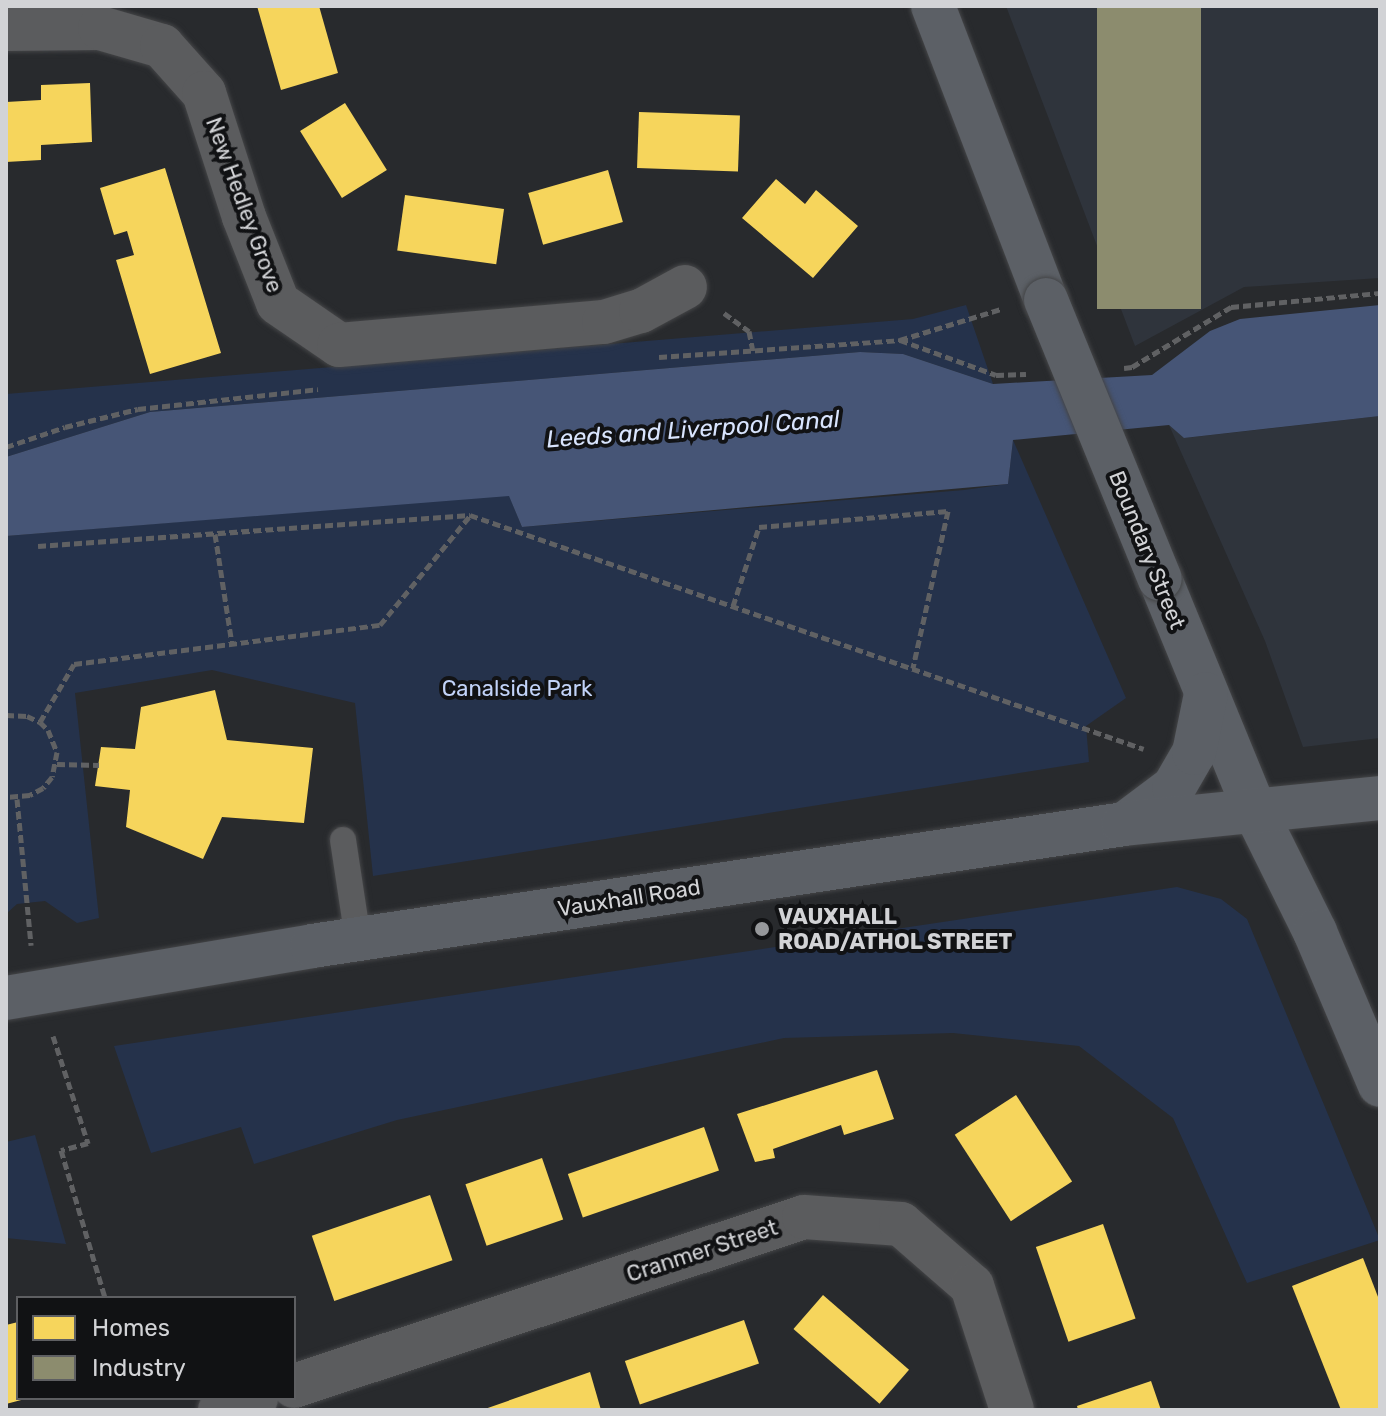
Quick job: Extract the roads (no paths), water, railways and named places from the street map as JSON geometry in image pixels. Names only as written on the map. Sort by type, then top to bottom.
[{"type":"main road","name":"Boundary Street","points":[[933,6],[1031,302],[1160,579],[1255,811],[1315,932],[1380,1085]]},
{"type":"main road","points":[[1124,824],[1174,787],[1194,753],[1206,694]]},
{"type":"main road","name":"Vauxhall Road","points":[[22,996],[358,939],[1124,824],[1380,798]]},
{"type":"street","name":"New Hedley Grove","points":[[6,29],[100,28],[162,46],[204,93],[244,217],[278,303],[339,345],[604,322],[641,311],[685,287]]},
{"type":"street","name":"Cranmer Street","points":[[296,1385],[804,1217],[901,1224],[972,1286],[1012,1410]]},
{"type":"street","points":[[220,1410],[250,1400]]},
{"type":"lane","points":[[343,840],[358,939]]},
{"type":"water","name":"Leeds and Liverpool Canal","points":[[1380,305],[1380,416],[1184,438],[1169,425],[1013,440],[1008,484],[522,527],[509,496],[6,536],[6,457],[150,412],[860,352],[903,354],[993,384],[1152,375],[1210,331],[1240,319]]},
{"type":"place","name":"VAUXHALL ROAD/ATHOL STREET","points":[[762,929]]},
{"type":"park label","name":"Canalside Park","points":[[517,689]]}]
